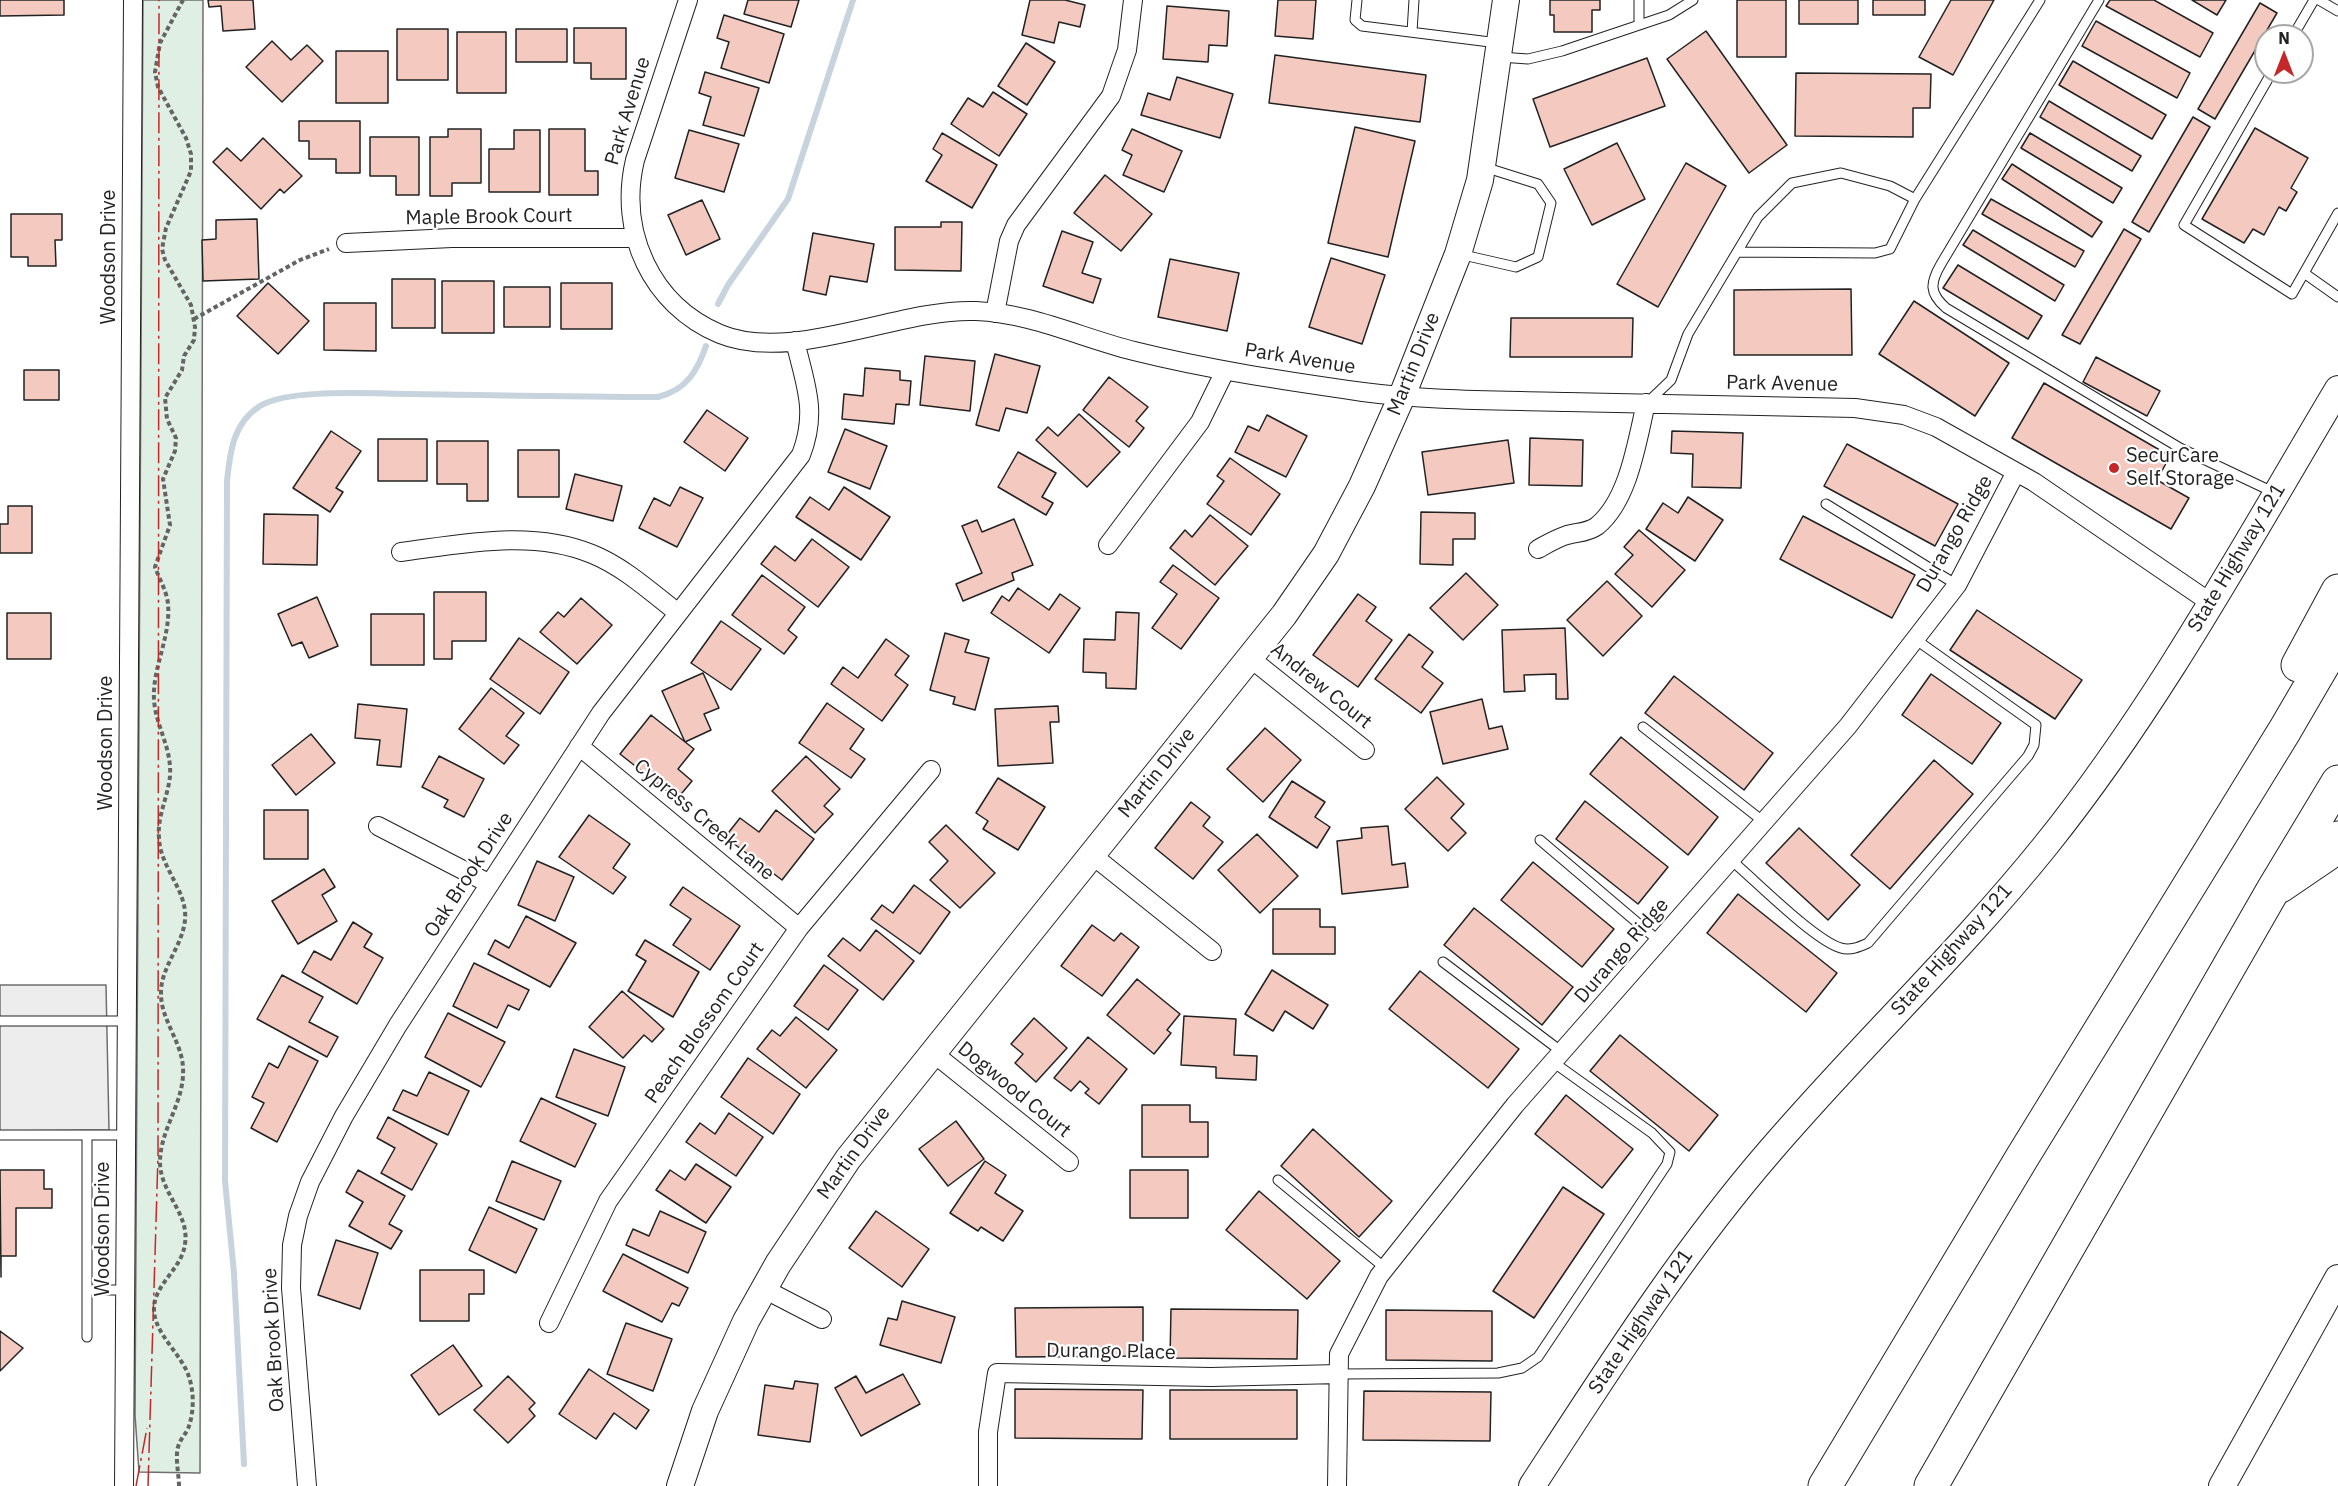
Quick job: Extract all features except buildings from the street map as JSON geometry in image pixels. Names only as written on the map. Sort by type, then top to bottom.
[{"type":"highway","points":[[2285,730],[2290,679],[2338,591]]},
{"type":"highway","points":[[1825,1486],[2023,1156],[2285,730],[2338,639]]},
{"type":"highway","points":[[1931,1486],[2273,890],[2338,782]]},
{"type":"highway","points":[[2273,890],[2327,854],[2338,838]]},
{"type":"street","name":"Woodson Drive","points":[[124,1486],[133,0]]},
{"type":"street","name":"Park Avenue","points":[[688,0],[633,169],[629,198],[634,238],[655,282],[669,300],[704,327],[744,342],[761,344],[795,341],[954,312],[995,313],[1038,322],[1131,351],[1225,371],[1402,396],[1855,408],[1904,415],[1936,427],[2016,472],[2211,603]]},
{"type":"street","points":[[995,313],[1009,241],[1016,225],[1026,207],[1111,96],[1127,50],[1133,0]]},
{"type":"street","name":"Martin Drive","points":[[680,1486],[718,1378],[764,1289],[848,1158],[1250,658],[1306,585],[1326,554],[1362,486],[1402,396],[1458,254],[1482,166],[1506,0]]},
{"type":"street","name":"Maple Brook Court","points":[[346,243],[453,238],[634,238]]},
{"type":"street","name":"Oak Brook Drive","points":[[307,1486],[291,1288],[292,1245],[298,1216],[310,1182],[344,1116],[398,1025],[601,713],[801,455],[808,436],[811,415],[795,341]]},
{"type":"street","points":[[1108,545],[1200,422],[1225,371]]},
{"type":"street","name":"State Highway 121","points":[[1532,1486],[1635,1328],[1699,1237],[1770,1150],[2046,845],[2132,726],[2211,603],[2338,389]]},
{"type":"street","points":[[1538,549],[1567,535],[1586,532],[1598,525],[1613,506],[1627,478],[1646,403]]},
{"type":"street","name":"Durango Ridge","points":[[1337,1486],[1339,1354],[1385,1268],[1507,1114],[1848,726],[1957,585],[2016,472]]},
{"type":"street","points":[[401,552],[501,539],[569,547],[592,554],[633,578],[678,613]]},
{"type":"street","name":"Andrew Court","points":[[1250,658],[1365,750]]},
{"type":"street","name":"Cypress Creek Lane","points":[[579,747],[799,928]]},
{"type":"street","name":"Peach Blossom Court","points":[[549,1323],[608,1201],[799,928],[931,770]]},
{"type":"street","points":[[378,826],[490,884]]},
{"type":"street","points":[[1092,855],[1212,951]]},
{"type":"street","name":"Dogwood Court","points":[[932,1052],[1069,1162]]},
{"type":"street","points":[[2222,1486],[2338,1278]]},
{"type":"street","points":[[764,1289],[822,1319]]},
{"type":"street","name":"Durango Place","points":[[988,1486],[988,1432],[996,1372],[1212,1377],[1339,1374]]},
{"type":"lane","points":[[1357,0],[1355,20],[1362,26],[1412,32],[1499,50],[1528,59],[1562,51],[1668,15],[1693,0]]},
{"type":"lane","points":[[1412,32],[1414,0]]},
{"type":"lane","points":[[1639,0],[1639,24]]},
{"type":"lane","points":[[1737,252],[1875,253],[1890,249],[1916,199],[2040,0]]},
{"type":"lane","points":[[2099,0],[1932,280],[1934,296],[1946,308],[2180,448],[2276,494]]},
{"type":"lane","points":[[2300,24],[2314,0]]},
{"type":"lane","points":[[2319,0],[2338,11]]},
{"type":"lane","points":[[2265,84],[2184,225],[2292,294],[2338,213]]},
{"type":"lane","points":[[1458,254],[1516,267],[1538,257],[1551,203],[1538,184],[1482,166]]},
{"type":"lane","points":[[1646,403],[1671,380],[1688,334],[1758,217],[1792,183],[1841,173],[1890,186],[1916,199]]},
{"type":"lane","points":[[2304,273],[2338,297]]},
{"type":"lane","points":[[1826,504],[1957,585]]},
{"type":"lane","points":[[1731,860],[1824,941],[1843,949],[1856,949],[1868,944],[2028,756],[2034,745],[2036,725],[1915,639]]},
{"type":"lane","points":[[1643,727],[1764,822]]},
{"type":"lane","points":[[1540,840],[1660,942]]},
{"type":"lane","points":[[1339,1374],[1498,1372],[1522,1368],[1538,1356],[1667,1164],[1670,1152],[1652,1133],[1443,962]]},
{"type":"lane","points":[[0,1021],[127,1021]]},
{"type":"lane","points":[[0,1135],[126,1135]]},
{"type":"lane","points":[[87,1135],[87,1337]]},
{"type":"lane","points":[[1278,1180],[1385,1268]]},
{"type":"lane","points":[[88,1290],[125,1290]]},
{"type":"path","points":[[179,1486],[177,1448],[189,1426],[193,1402],[189,1377],[157,1323],[154,1311],[160,1288],[169,1279],[185,1248],[186,1234],[183,1219],[164,1186],[160,1163],[163,1139],[181,1094],[184,1069],[180,1045],[163,1009],[160,994],[163,979],[182,934],[185,910],[182,898],[162,857],[159,839],[159,820],[170,778],[170,760],[154,701],[167,632],[168,602],[154,567],[170,525],[163,479],[175,450],[176,438],[167,419],[165,398],[182,370],[184,356],[194,340],[194,319],[191,305],[165,260],[162,249],[166,228],[191,171],[191,154],[186,138],[158,87],[154,72],[160,43],[183,0]]},
{"type":"path","points":[[194,319],[300,260],[346,243]]},
{"type":"green space","points":[[143,0],[203,0],[200,1473],[139,1472],[135,1415]]},
{"type":"shaded area","points":[[0,985],[106,985],[109,1130],[0,1131]]},
{"type":"waterway","points":[[718,304],[728,285],[788,199],[853,0]]},
{"type":"waterway","points":[[244,1464],[234,1273],[225,1181],[227,481],[234,439],[244,421],[260,406],[273,400],[310,394],[658,397],[676,390],[689,379],[699,364],[706,346]]},
{"type":"power","points":[[148,1486],[158,1156],[159,0]]},
{"type":"power","points":[[136,1486],[147,1428]]},
{"type":"place","name":"SecurCare Self Storage","points":[[2114,468]]}]
